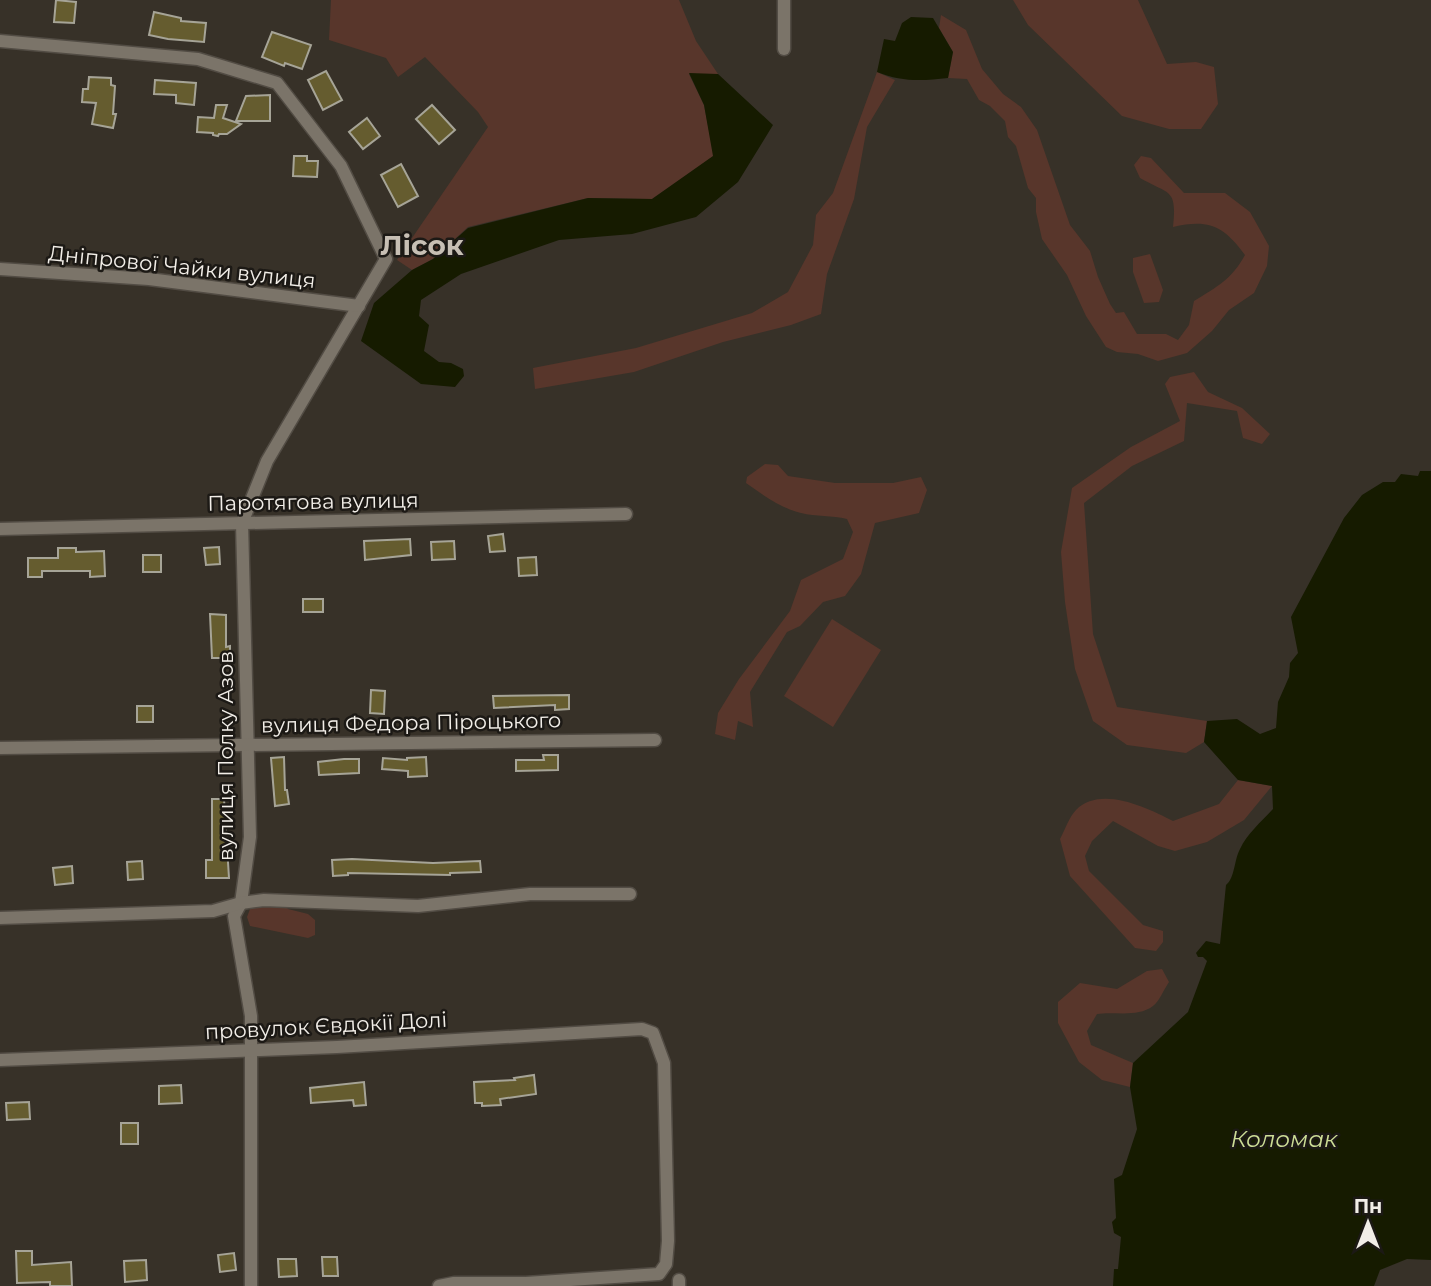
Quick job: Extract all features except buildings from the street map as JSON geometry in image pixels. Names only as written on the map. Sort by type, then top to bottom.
[{"type":"street","points":[[784,0],[784,49]]},
{"type":"street","name":"вулиця Полку Азов","points":[[0,41],[198,59],[277,83],[341,166],[386,259],[267,461],[242,523],[250,836],[241,903],[234,916],[251,1016],[251,1286]]},
{"type":"street","name":"Дніпрової Чайки вулиця","points":[[0,269],[149,279],[359,306]]},
{"type":"street","name":"Паротягова вулиця","points":[[0,529],[626,514]]},
{"type":"street","name":"вулиця Федора Піроцького","points":[[0,748],[654,740]]},
{"type":"street","points":[[0,918],[213,911],[264,900],[418,906],[530,894],[630,894]]},
{"type":"street","name":"провулок Євдокії Долі","points":[[0,1060],[351,1046],[642,1029],[653,1033],[660,1046],[664,1076],[668,1241],[666,1264],[659,1274],[526,1283],[454,1283],[439,1286]]},
{"type":"shaded area","points":[[331,0],[679,0],[696,41],[718,74],[689,74],[704,105],[714,156],[652,199],[588,198],[468,227],[433,259],[412,270],[397,260],[488,127],[478,112],[425,57],[398,77],[386,58],[329,40]]},
{"type":"shaded area","points":[[1013,0],[1138,0],[1167,64],[1196,62],[1214,67],[1218,104],[1201,129],[1169,129],[1122,116],[1028,25]]},
{"type":"shaded area","points":[[941,15],[966,30],[982,69],[1003,94],[1021,107],[1037,130],[1070,225],[1090,251],[1110,304],[1116,313],[1124,312],[1137,334],[1166,334],[1178,340],[1189,325],[1194,301],[1217,287],[1245,255],[1229,237],[1214,227],[1196,224],[1173,227],[1172,199],[1165,191],[1140,178],[1134,165],[1141,156],[1151,158],[1184,193],[1225,193],[1250,212],[1269,246],[1267,266],[1254,293],[1229,310],[1212,331],[1187,353],[1158,361],[1106,347],[1086,316],[1067,275],[1042,239],[1036,198],[1028,188],[1016,146],[1008,137],[1005,121],[990,106],[979,100],[967,79],[948,78],[953,52],[939,28]]},
{"type":"shaded area","points":[[877,72],[895,80],[867,127],[854,199],[827,274],[821,314],[791,325],[723,342],[634,372],[535,389],[533,368],[636,348],[752,313],[788,292],[813,245],[816,215],[833,193]]},
{"type":"shaded area","points":[[1150,254],[1163,290],[1159,302],[1144,303],[1133,272],[1133,258]]},
{"type":"shaded area","points":[[1194,372],[1208,392],[1242,408],[1270,434],[1262,444],[1243,438],[1237,411],[1187,403],[1184,441],[1132,466],[1084,503],[1093,634],[1117,707],[1207,721],[1204,742],[1186,753],[1127,745],[1093,721],[1075,669],[1061,552],[1072,488],[1131,447],[1180,421],[1165,384],[1170,377]]},
{"type":"shaded area","points":[[765,464],[778,465],[788,476],[835,483],[893,483],[921,477],[927,490],[919,513],[875,523],[861,574],[845,596],[823,602],[800,626],[787,632],[750,692],[753,727],[738,721],[735,740],[715,734],[718,713],[739,679],[790,611],[801,580],[843,559],[853,532],[847,519],[793,511],[772,501],[746,483],[747,477]]},
{"type":"shaded area","points":[[832,619],[881,650],[833,727],[784,696]]},
{"type":"shaded area","points":[[1238,780],[1272,786],[1244,820],[1207,842],[1175,851],[1158,846],[1113,821],[1092,841],[1085,856],[1089,871],[1143,925],[1163,931],[1163,942],[1156,951],[1135,948],[1070,876],[1060,839],[1071,816],[1086,803],[1111,799],[1137,805],[1173,821],[1219,804]]},
{"type":"shaded area","points":[[262,904],[285,905],[288,909],[308,914],[315,920],[315,935],[308,938],[250,926],[247,917],[250,909]]},
{"type":"shaded area","points":[[1162,969],[1169,982],[1153,1006],[1133,1013],[1097,1014],[1087,1031],[1091,1045],[1133,1063],[1130,1087],[1102,1080],[1079,1062],[1058,1023],[1058,1002],[1080,983],[1117,989],[1147,971]]},
{"type":"water","points":[[911,17],[933,18],[953,52],[948,78],[912,80],[877,72],[884,39],[895,41],[902,23]]},
{"type":"water","points":[[689,73],[718,74],[773,125],[738,182],[696,217],[632,234],[559,240],[461,274],[421,300],[419,316],[429,325],[424,351],[439,362],[451,363],[463,369],[464,376],[455,387],[421,384],[361,341],[374,303],[412,270],[433,259],[468,228],[588,198],[652,199],[713,156],[704,105]]},
{"type":"water","name":"Коломак","points":[[1420,471],[1431,471],[1431,1260],[1407,1259],[1380,1270],[1374,1286],[1113,1286],[1114,1269],[1118,1269],[1121,1237],[1114,1233],[1112,1222],[1116,1218],[1114,1179],[1122,1175],[1137,1129],[1130,1087],[1133,1063],[1188,1012],[1207,961],[1196,953],[1206,941],[1220,944],[1226,885],[1231,878],[1238,853],[1243,843],[1273,809],[1272,786],[1238,780],[1204,742],[1207,721],[1237,719],[1260,734],[1276,728],[1278,702],[1289,677],[1290,663],[1298,653],[1291,617],[1344,518],[1362,495],[1383,482],[1395,482],[1401,474],[1418,476]]},
{"type":"district","name":"Лісок","points":[[422,245]]}]
